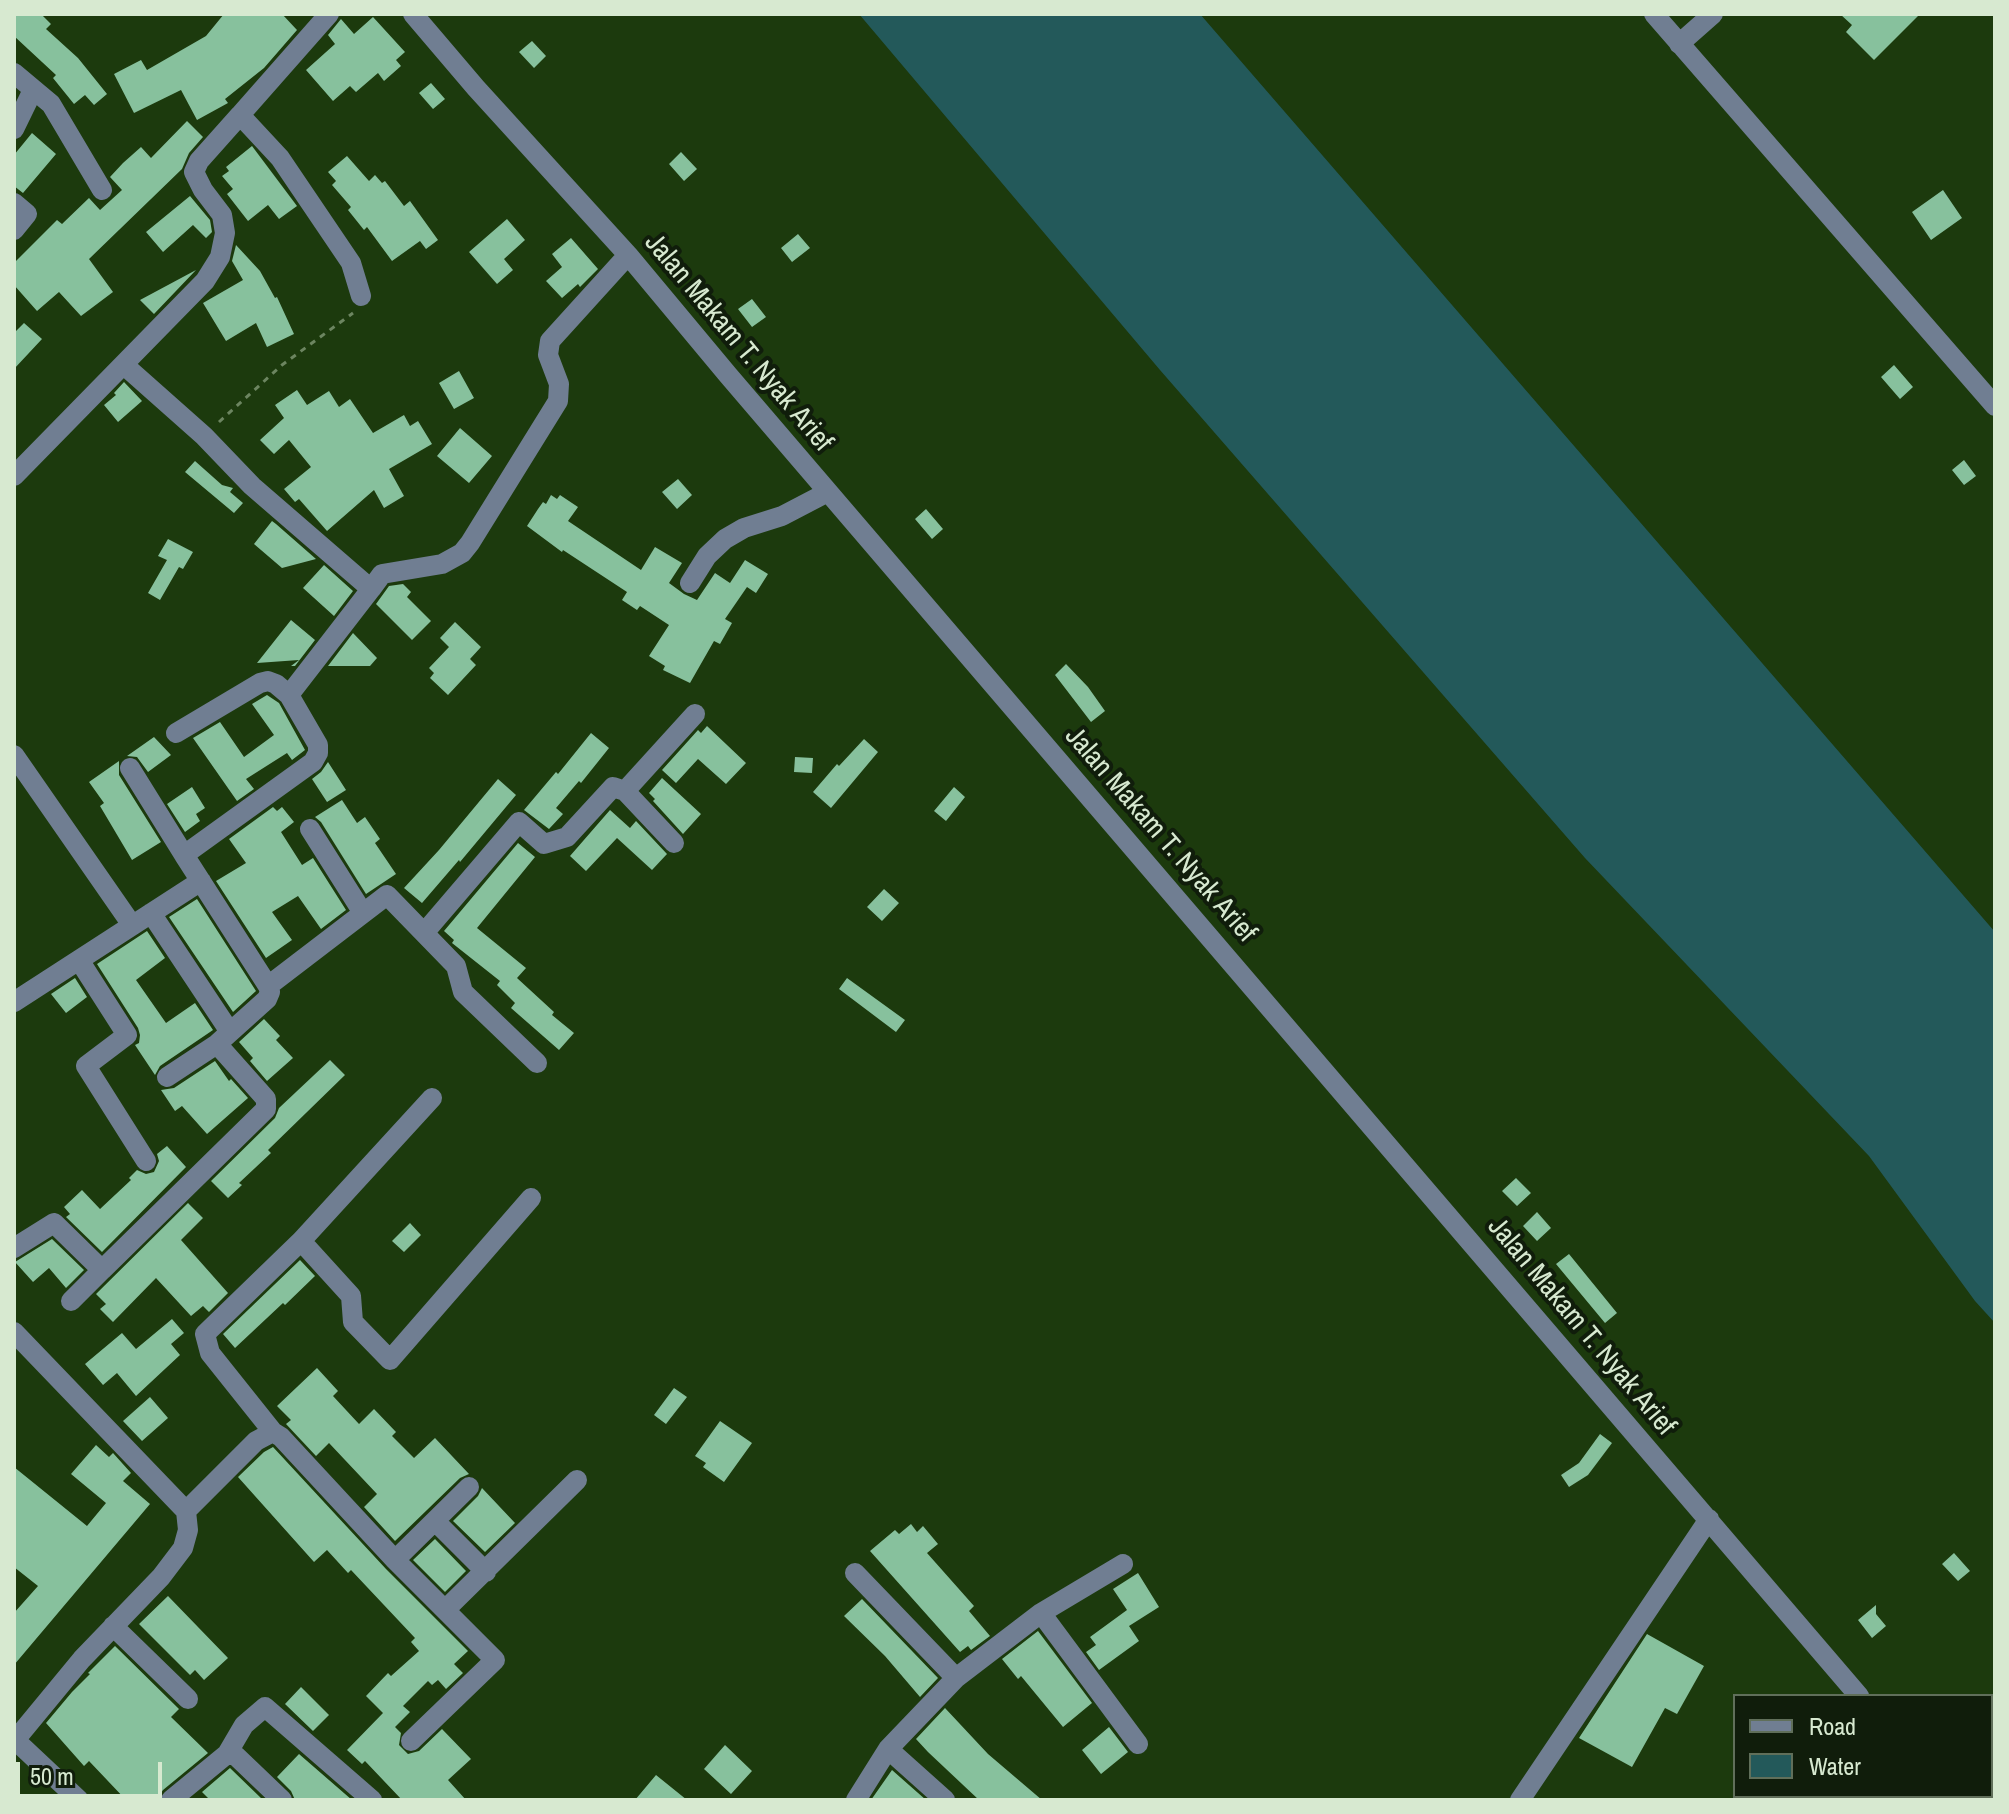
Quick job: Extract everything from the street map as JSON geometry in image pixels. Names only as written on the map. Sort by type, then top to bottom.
[{"type":"street","points":[[14,476],[205,281],[220,257],[225,233],[222,215],[194,172],[199,161],[329,14]]},
{"type":"street","name":"Jalan Makam T. Nyak Arief","points":[[413,14],[628,255],[1857,1694]]},
{"type":"street","points":[[1654,14],[1995,406]]},
{"type":"street","points":[[1679,44],[1707,20]]},
{"type":"street","points":[[14,73],[51,104],[102,190]]},
{"type":"street","points":[[14,129],[33,90]]},
{"type":"street","points":[[240,115],[280,158],[351,263],[361,296]]},
{"type":"street","points":[[14,203],[27,214],[14,230]]},
{"type":"street","points":[[289,695],[382,574],[442,564],[462,553],[470,543],[558,401],[559,384],[548,355],[550,341],[628,255]]},
{"type":"street","points":[[124,365],[204,436],[252,486],[371,589]]},
{"type":"street","points":[[690,583],[707,556],[725,539],[744,528],[782,516],[828,492]]},
{"type":"street","points":[[176,733],[268,681],[289,695],[318,745],[313,762],[184,855]]},
{"type":"street","points":[[625,791],[695,714]]},
{"type":"street","points":[[14,755],[132,925]]},
{"type":"street","points":[[130,768],[270,992],[267,999],[223,1038],[167,1077]]},
{"type":"street","points":[[424,933],[519,822],[544,844],[567,837],[613,787],[625,791],[674,843]]},
{"type":"street","points":[[310,829],[363,913]]},
{"type":"street","points":[[14,1002],[201,881]]},
{"type":"street","points":[[268,986],[387,895],[456,966],[463,992],[537,1063]]},
{"type":"street","points":[[71,1301],[266,1109],[266,1099],[223,1038],[151,913]]},
{"type":"street","points":[[79,960],[127,1035],[86,1066],[146,1161]]},
{"type":"street","points":[[411,1741],[495,1660],[273,1432],[210,1353],[205,1334],[301,1241],[432,1098]]},
{"type":"street","points":[[301,1241],[351,1296],[353,1322],[390,1360],[531,1198]]},
{"type":"street","points":[[14,1248],[54,1223],[102,1270]]},
{"type":"street","points":[[14,1332],[186,1511],[188,1530],[183,1548],[161,1577],[82,1659],[15,1739],[79,1800]]},
{"type":"street","points":[[186,1511],[256,1441],[273,1432]]},
{"type":"street","points":[[446,1609],[577,1480]]},
{"type":"street","points":[[395,1560],[469,1487]]},
{"type":"street","points":[[1520,1800],[1709,1519]]},
{"type":"street","points":[[435,1521],[486,1572]]},
{"type":"street","points":[[856,1800],[888,1749],[956,1678],[1041,1613],[1123,1564]]},
{"type":"street","points":[[855,1573],[956,1678]]},
{"type":"street","points":[[1041,1613],[1138,1744]]},
{"type":"street","points":[[113,1626],[188,1699]]},
{"type":"street","points":[[171,1800],[227,1754],[244,1725],[265,1707],[372,1800]]},
{"type":"street","points":[[888,1749],[945,1800]]},
{"type":"street","points":[[227,1754],[236,1756],[282,1800]]},
{"type":"path","points":[[204,436],[282,365],[356,311],[361,296]]},
{"type":"water","points":[[859,14],[1200,14],[1995,932],[1995,1323],[1975,1301],[1869,1156],[1585,858],[1160,370]]},
{"type":"building","points":[[14,14],[41,14],[51,24],[46,29],[78,58],[107,94],[94,105],[85,95],[74,104],[53,78],[56,75],[14,36]]},
{"type":"building","points":[[224,14],[282,14],[297,30],[264,68],[225,99],[228,103],[197,120],[181,90],[134,113],[114,74],[141,60],[147,70],[206,36]]},
{"type":"building","points":[[1840,14],[1920,14],[1874,60],[1846,32],[1852,25]]},
{"type":"building","points":[[373,17],[405,52],[396,60],[401,66],[384,81],[378,73],[356,92],[350,86],[333,101],[306,70],[335,44],[328,35],[341,19],[354,34]]},
{"type":"building","points":[[532,41],[546,56],[534,68],[519,52]]},
{"type":"building","points":[[431,83],[445,99],[433,109],[419,93]]},
{"type":"building","points":[[187,121],[203,137],[189,153],[182,169],[89,259],[113,292],[81,316],[59,292],[37,311],[14,285],[14,263],[57,220],[62,224],[89,198],[100,210],[122,190],[110,177],[123,163],[141,147],[151,158]]},
{"type":"building","points":[[32,133],[56,154],[23,193],[14,186],[14,155]]},
{"type":"building","points":[[252,146],[297,206],[279,219],[268,205],[248,221],[227,194],[233,189],[222,176],[229,171],[226,167]]},
{"type":"building","points":[[681,152],[697,169],[684,181],[669,164]]},
{"type":"building","points":[[347,156],[369,181],[375,175],[382,183],[385,181],[404,206],[410,201],[438,240],[426,249],[420,241],[392,261],[367,227],[364,230],[348,210],[351,207],[332,185],[336,181],[328,172]]},
{"type":"building","points":[[1943,190],[1962,218],[1931,240],[1912,212]]},
{"type":"building","points":[[190,196],[210,220],[212,232],[206,238],[193,225],[163,252],[146,232]]},
{"type":"building","points":[[507,219],[525,240],[504,259],[513,270],[497,284],[469,252]]},
{"type":"building","points":[[798,234],[810,248],[792,262],[781,248]]},
{"type":"building","points":[[571,238],[598,269],[580,287],[578,284],[562,298],[546,281],[562,267],[552,254]]},
{"type":"building","points":[[236,245],[260,271],[277,297],[294,334],[267,347],[256,323],[226,341],[203,303],[243,280],[232,261]]},
{"type":"building","points":[[196,270],[154,314],[140,300]]},
{"type":"building","points":[[752,299],[766,317],[752,327],[738,309]]},
{"type":"building","points":[[24,323],[42,339],[14,369],[14,333]]},
{"type":"building","points":[[1894,365],[1913,387],[1900,399],[1881,377]]},
{"type":"building","points":[[459,371],[474,398],[454,409],[439,383]]},
{"type":"building","points":[[124,382],[142,401],[118,422],[104,405],[116,395],[114,393]]},
{"type":"building","points":[[297,390],[307,405],[329,391],[339,407],[350,399],[373,433],[404,415],[410,426],[418,421],[432,444],[389,469],[404,496],[384,508],[374,490],[327,531],[299,499],[295,502],[284,489],[311,467],[289,440],[274,454],[260,440],[284,418],[275,405]]},
{"type":"building","points":[[460,428],[492,456],[469,483],[437,456]]},
{"type":"building","points":[[1964,460],[1976,476],[1964,485],[1952,470]]},
{"type":"building","points":[[195,461],[222,485],[233,488],[230,492],[243,503],[234,513],[185,472]]},
{"type":"building","points":[[678,479],[692,495],[677,509],[662,492]]},
{"type":"building","points":[[551,495],[557,499],[560,495],[578,507],[568,521],[641,570],[655,547],[682,563],[669,583],[697,600],[715,573],[730,583],[745,560],[768,574],[756,593],[747,587],[725,619],[732,623],[720,644],[714,641],[690,683],[663,670],[665,666],[649,656],[669,625],[640,606],[637,610],[622,600],[627,592],[562,552],[527,526]]},
{"type":"building","points":[[926,509],[943,529],[932,539],[915,519]]},
{"type":"building","points":[[272,521],[316,559],[282,568],[254,544]]},
{"type":"building","points":[[168,539],[193,552],[183,569],[179,567],[160,600],[148,593],[167,560],[158,556]]},
{"type":"building","points":[[324,565],[353,591],[334,616],[303,588]]},
{"type":"building","points":[[403,584],[411,592],[407,597],[431,621],[412,640],[376,604],[389,586]]},
{"type":"building","points":[[291,620],[315,640],[295,666],[291,666],[299,660],[257,663]]},
{"type":"building","points":[[455,622],[481,647],[470,659],[476,665],[448,695],[430,678],[434,673],[429,668],[449,647],[440,638]]},
{"type":"building","points":[[353,633],[377,658],[370,666],[328,666]]},
{"type":"building","points":[[1066,664],[1105,711],[1091,722],[1055,675]]},
{"type":"building","points":[[267,695],[279,703],[305,750],[292,760],[287,753],[246,779],[254,789],[237,801],[193,738],[220,722],[244,757],[274,735],[252,704]]},
{"type":"building","points":[[707,726],[746,763],[726,784],[698,759],[676,783],[662,770],[698,730],[701,733]]},
{"type":"building","points":[[591,733],[609,748],[556,808],[563,814],[549,829],[524,810]]},
{"type":"building","points":[[154,737],[171,755],[148,772],[137,757],[127,756]]},
{"type":"building","points":[[864,739],[878,752],[831,808],[813,792]]},
{"type":"building","points":[[795,757],[813,758],[812,773],[794,772]]},
{"type":"building","points":[[119,761],[119,775],[161,842],[132,860],[100,806],[104,803],[89,782]]},
{"type":"building","points":[[328,762],[346,790],[327,802],[312,779]]},
{"type":"building","points":[[662,778],[701,814],[683,834],[649,793]]},
{"type":"building","points":[[498,779],[516,795],[422,903],[404,888]]},
{"type":"building","points":[[192,787],[205,808],[196,814],[200,821],[185,832],[167,804]]},
{"type":"building","points":[[954,787],[965,797],[946,821],[934,811]]},
{"type":"building","points":[[342,800],[357,823],[365,817],[380,839],[375,843],[396,874],[366,894],[315,817]]},
{"type":"building","points":[[273,807],[277,811],[282,807],[294,822],[281,832],[302,865],[313,858],[346,910],[321,929],[298,896],[272,912],[292,940],[266,958],[216,881],[246,863],[229,839]]},
{"type":"building","points":[[610,810],[630,828],[636,821],[667,854],[652,870],[617,838],[586,871],[570,856]]},
{"type":"building","points":[[518,843],[535,857],[477,928],[526,968],[517,978],[574,1033],[559,1050],[511,1008],[515,1003],[497,985],[500,981],[452,943],[454,940],[444,931]]},
{"type":"building","points":[[884,889],[899,903],[882,921],[867,907]]},
{"type":"building","points":[[197,899],[256,991],[233,1012],[169,917]]},
{"type":"building","points":[[147,931],[165,958],[136,980],[166,1023],[195,1003],[213,1030],[160,1066],[155,1075],[135,1045],[139,1043],[138,1028],[97,964]]},
{"type":"building","points":[[75,978],[87,997],[66,1013],[51,994]]},
{"type":"building","points":[[847,978],[905,1020],[896,1032],[839,989]]},
{"type":"building","points":[[264,1019],[280,1036],[276,1040],[293,1058],[267,1081],[239,1042]]},
{"type":"building","points":[[330,1060],[345,1075],[268,1150],[271,1153],[239,1183],[242,1185],[228,1198],[211,1181],[275,1118],[279,1108]]},
{"type":"building","points":[[215,1061],[229,1081],[231,1079],[248,1098],[207,1134],[182,1106],[175,1111],[161,1090],[174,1088]]},
{"type":"building","points":[[167,1146],[186,1167],[102,1252],[66,1217],[70,1214],[64,1207],[82,1190],[100,1209],[131,1180],[129,1178],[137,1170],[146,1174],[154,1172],[159,1161],[157,1154]]},
{"type":"building","points":[[1516,1178],[1531,1193],[1517,1206],[1502,1191]]},
{"type":"building","points":[[188,1203],[203,1218],[181,1240],[228,1293],[209,1312],[203,1306],[191,1316],[156,1278],[113,1322],[100,1309],[106,1304],[96,1294]]},
{"type":"building","points":[[1537,1212],[1551,1228],[1537,1241],[1523,1226]]},
{"type":"building","points":[[410,1223],[421,1235],[404,1252],[392,1241]]},
{"type":"building","points":[[52,1239],[84,1270],[66,1288],[49,1268],[33,1282],[15,1262]]},
{"type":"building","points":[[1569,1254],[1617,1313],[1605,1323],[1556,1264]]},
{"type":"building","points":[[300,1260],[315,1276],[235,1348],[223,1334]]},
{"type":"building","points":[[172,1319],[184,1333],[171,1344],[180,1355],[136,1396],[117,1373],[103,1385],[85,1364],[122,1333],[136,1349]]},
{"type":"building","points":[[317,1368],[338,1391],[333,1396],[359,1424],[374,1409],[396,1432],[392,1436],[414,1458],[435,1438],[469,1474],[460,1478],[395,1541],[364,1507],[377,1494],[329,1443],[316,1456],[286,1424],[291,1420],[277,1406]]},
{"type":"building","points":[[674,1388],[687,1397],[666,1424],[654,1415]]},
{"type":"building","points":[[150,1397],[168,1418],[142,1441],[123,1421]]},
{"type":"building","points":[[720,1421],[752,1443],[724,1482],[703,1467],[706,1463],[695,1456]]},
{"type":"building","points":[[1600,1434],[1612,1443],[1588,1475],[1569,1487],[1561,1475],[1579,1463]]},
{"type":"building","points":[[96,1445],[109,1457],[113,1453],[131,1473],[123,1481],[150,1504],[14,1665],[14,1613],[38,1586],[14,1567],[14,1467],[87,1526],[106,1503],[71,1474]]},
{"type":"building","points":[[273,1447],[386,1569],[468,1651],[454,1664],[463,1673],[446,1689],[438,1680],[432,1685],[428,1681],[403,1706],[410,1712],[395,1727],[401,1733],[399,1745],[408,1754],[419,1751],[442,1729],[471,1759],[448,1780],[466,1800],[402,1800],[365,1761],[362,1764],[347,1750],[383,1713],[366,1696],[388,1673],[391,1676],[419,1651],[411,1642],[415,1638],[351,1570],[348,1573],[327,1550],[314,1562],[238,1477]]},
{"type":"building","points":[[482,1488],[515,1523],[485,1552],[453,1521]]},
{"type":"building","points":[[911,1524],[917,1532],[923,1526],[938,1544],[927,1553],[974,1606],[969,1611],[990,1636],[971,1650],[968,1646],[960,1652],[870,1551],[895,1530],[899,1534]]},
{"type":"building","points":[[435,1539],[466,1571],[445,1592],[413,1560]]},
{"type":"building","points":[[1954,1553],[1970,1571],[1958,1581],[1942,1564]]},
{"type":"building","points":[[1138,1573],[1159,1607],[1129,1626],[1139,1641],[1099,1670],[1086,1652],[1096,1645],[1090,1637],[1127,1610],[1113,1589]]},
{"type":"building","points":[[168,1596],[228,1658],[204,1680],[195,1670],[190,1675],[139,1624]]},
{"type":"building","points":[[862,1599],[938,1678],[920,1697],[885,1656],[844,1616]]},
{"type":"building","points":[[1876,1605],[1876,1614],[1886,1626],[1872,1638],[1858,1620]]},
{"type":"building","points":[[1038,1631],[1092,1703],[1063,1727],[1021,1676],[1018,1679],[1002,1659]]},
{"type":"building","points":[[1647,1634],[1704,1666],[1677,1714],[1665,1708],[1632,1767],[1579,1738]]},
{"type":"building","points":[[115,1646],[179,1709],[171,1717],[208,1753],[163,1790],[156,1800],[126,1800],[89,1761],[84,1766],[46,1723]]},
{"type":"building","points":[[301,1687],[329,1715],[313,1731],[285,1704]]},
{"type":"building","points":[[945,1708],[988,1754],[1042,1800],[979,1800],[928,1752],[916,1739]]},
{"type":"building","points":[[1109,1727],[1128,1752],[1101,1774],[1082,1750]]},
{"type":"building","points":[[725,1745],[752,1771],[731,1794],[704,1769]]},
{"type":"building","points":[[299,1754],[352,1800],[295,1800],[277,1777]]},
{"type":"building","points":[[230,1768],[263,1800],[210,1800],[202,1792]]},
{"type":"building","points":[[892,1770],[926,1800],[871,1800]]},
{"type":"building","points":[[656,1775],[687,1800],[635,1800]]}]
